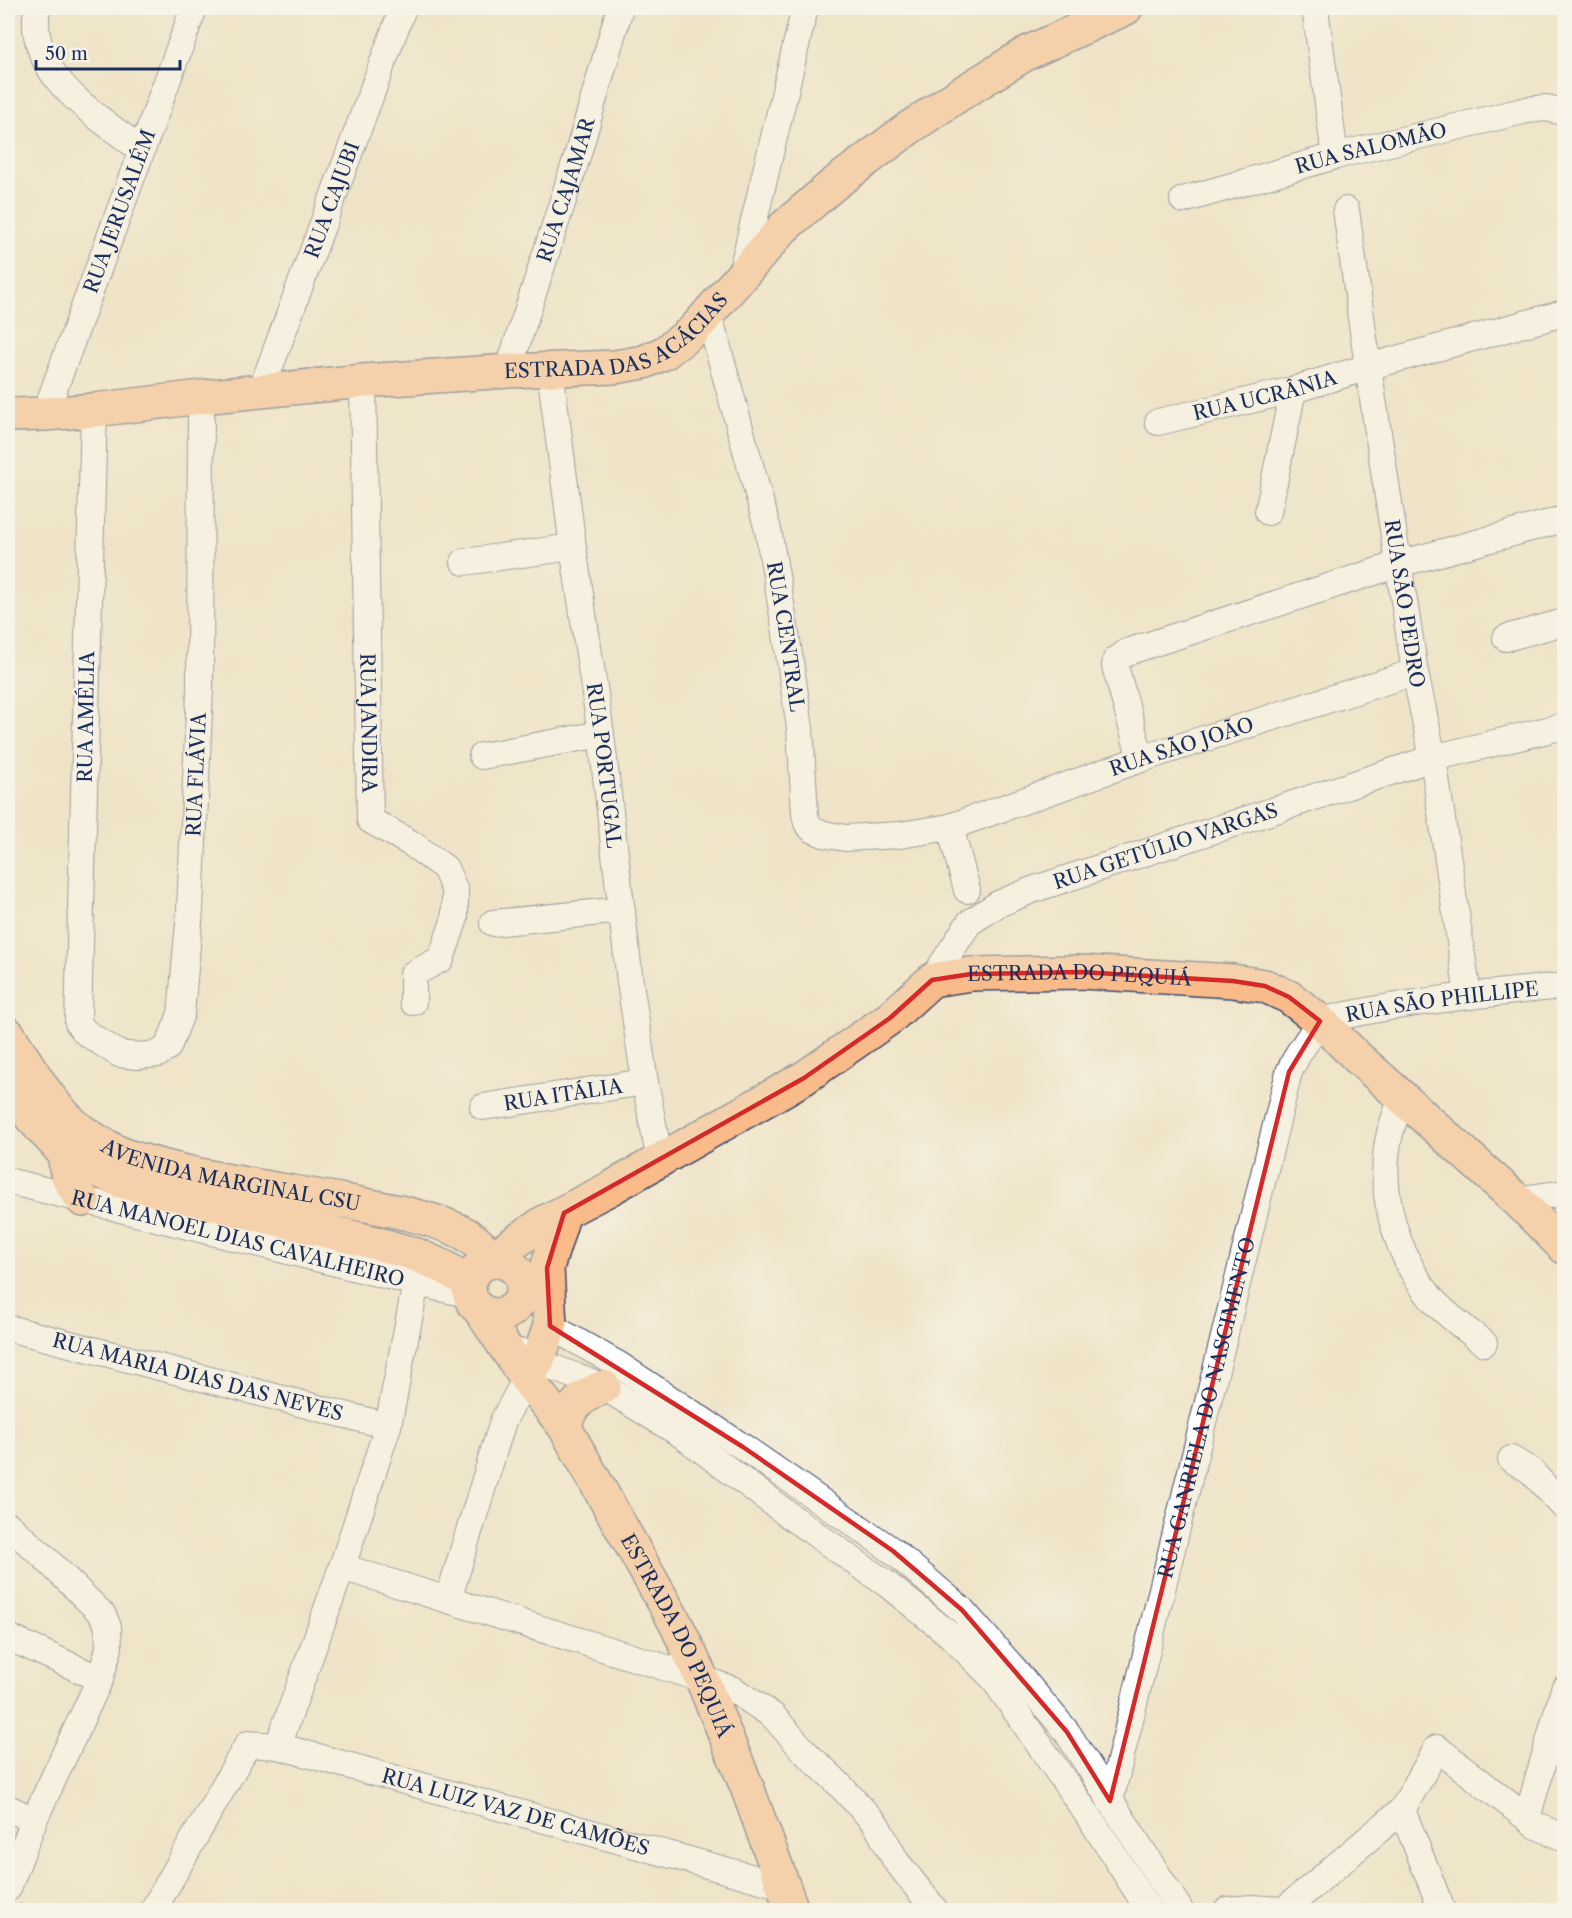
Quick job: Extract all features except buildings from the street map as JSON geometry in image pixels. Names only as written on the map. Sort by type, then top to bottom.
[{"type":"main road","name":"ESTRADA DAS ACÁCIAS","points":[[8,415],[94,410],[363,381],[508,371],[615,367],[644,362],[664,353],[693,331],[784,227],[834,184],[909,128],[1027,53],[1126,8]]},
{"type":"main road","name":"ESTRADA DO PEQUIÁ","points":[[932,980],[971,974],[1081,972],[1233,981],[1265,986],[1289,997],[1320,1021],[1357,1058],[1517,1200],[1564,1247]]},
{"type":"main road","points":[[482,1282],[504,1251],[516,1241],[543,1223],[660,1161],[804,1078],[890,1018],[932,980]]},
{"type":"main road","name":"AVENIDA MARGINAL CSU","points":[[8,1034],[63,1113],[82,1131],[127,1157],[189,1173],[383,1208],[432,1221],[465,1234],[487,1252],[482,1282],[414,1254],[372,1242],[120,1181],[65,1154],[31,1117],[8,1083]]},
{"type":"main road","points":[[65,1154],[68,1179],[83,1200]]},
{"type":"main road","points":[[482,1282],[494,1316],[506,1314],[515,1307],[522,1296],[540,1282],[547,1268],[564,1213]]},
{"type":"main road","points":[[482,1282],[507,1263],[520,1275],[523,1284],[522,1296],[534,1313],[550,1326]]},
{"type":"main road","points":[[532,1369],[550,1326],[547,1268]]},
{"type":"main road","name":"ESTRADA DO PEQUIÁ","points":[[482,1282],[501,1340],[532,1369],[675,1624],[702,1679],[747,1787],[787,1898]]},
{"type":"main road","points":[[564,1426],[581,1398],[604,1388]]},
{"type":"street","points":[[37,8],[37,41],[46,63],[71,94],[141,150]]},
{"type":"street","name":"RUA JERUSALÉM","points":[[45,414],[194,8]]},
{"type":"street","name":"RUA CAJUBI","points":[[261,391],[403,8]]},
{"type":"street","name":"RUA CAJAMAR","points":[[508,371],[577,157],[620,8]]},
{"type":"street","points":[[741,275],[805,8]]},
{"type":"street","points":[[1315,8],[1335,156]]},
{"type":"street","name":"RUA SALOMÃO","points":[[1183,200],[1335,156],[1527,110],[1546,108],[1563,111]]},
{"type":"street","name":"RUA SÃO PEDRO","points":[[1346,210],[1368,367],[1416,672],[1433,758],[1468,996]]},
{"type":"street","name":"RUA CENTRAL","points":[[708,312],[768,531],[800,728],[804,814],[807,823],[812,829],[824,834],[845,838],[900,835],[950,827]]},
{"type":"street","name":"RUA UCRÂNIA","points":[[1158,422],[1293,390],[1564,313]]},
{"type":"street","name":"RUA PORTUGAL","points":[[550,370],[601,734],[630,982],[660,1161]]},
{"type":"street","name":"RUA JANDIRA","points":[[363,381],[370,820],[412,844],[445,868],[455,891],[455,918],[441,958],[413,974],[413,1002]]},
{"type":"street","points":[[1268,512],[1293,390]]},
{"type":"street","name":"RUA FLÁVIA","points":[[78,1023],[85,1032],[119,1054],[136,1056],[158,1054],[168,1047],[181,1014],[190,910],[200,690],[201,397]]},
{"type":"street","name":"RUA AMÉLIA","points":[[78,1023],[94,410]]},
{"type":"street","points":[[1141,759],[1115,666],[1116,660],[1121,655],[1399,564],[1564,519]]},
{"type":"street","points":[[464,562],[573,547]]},
{"type":"street","points":[[1506,638],[1564,621]]},
{"type":"street","name":"RUA SÃO JOÃO","points":[[950,827],[1141,759],[1416,672]]},
{"type":"street","name":"RUA GETÚLIO VARGAS","points":[[932,980],[969,923],[998,904],[1032,890],[1433,758],[1564,726]]},
{"type":"street","points":[[483,756],[601,734]]},
{"type":"street","points":[[950,827],[967,890]]},
{"type":"street","points":[[493,923],[622,910]]},
{"type":"street","name":"RUA SÃO PHILLIPE","points":[[1320,1021],[1350,1014],[1468,996],[1564,986]]},
{"type":"street","name":"RUA GANRIELA DO NASCIMENTO","points":[[1110,1802],[1289,1072],[1320,1021]]},
{"type":"street","name":"RUA ITÁLIA","points":[[483,1107],[645,1082]]},
{"type":"street","points":[[1402,1098],[1390,1134],[1386,1170],[1390,1207],[1404,1256],[1433,1300],[1484,1343]]},
{"type":"street","name":"RUA MANOEL DIAS CAVALHEIRO","points":[[8,1181],[416,1283],[482,1282]]},
{"type":"street","points":[[1517,1200],[1564,1193]]},
{"type":"street","points":[[278,1746],[342,1567],[388,1426],[416,1283]]},
{"type":"street","points":[[550,1326],[619,1365],[775,1469],[893,1551],[962,1610],[1067,1732],[1180,1911]]},
{"type":"street","name":"RUA MARIA DIAS DAS NEVES","points":[[8,1328],[388,1426]]},
{"type":"street","points":[[448,1600],[503,1421],[532,1369],[604,1388],[682,1435],[888,1585],[950,1635],[993,1678],[1067,1784],[1149,1911]]},
{"type":"street","points":[[1511,1459],[1531,1471],[1564,1507]]},
{"type":"street","points":[[758,1492],[775,1469]]},
{"type":"street","points":[[8,1525],[103,1615],[108,1627],[109,1648],[100,1679],[34,1820],[8,1888]]},
{"type":"street","points":[[342,1567],[734,1690],[773,1716],[876,1824],[896,1861],[935,1911]]},
{"type":"street","points":[[8,1637],[100,1679]]},
{"type":"street","points":[[1527,1818],[1564,1689]]},
{"type":"street","name":"RUA LUIZ VAZ DE CAMÕES","points":[[153,1911],[248,1744],[278,1746],[787,1898]]},
{"type":"street","points":[[1227,1911],[1252,1908],[1284,1911],[1402,1810],[1437,1748],[1537,1826],[1564,1838]]},
{"type":"street","points":[[8,1808],[34,1820]]},
{"type":"street","points":[[1402,1810],[1442,1911]]},
{"type":"highlighted area","points":[[1081,972],[1233,981],[1265,986],[1289,997],[1320,1021],[1289,1072],[1110,1801],[1067,1732],[962,1610],[893,1551],[743,1447],[550,1326],[547,1268],[564,1213],[804,1078],[890,1018],[932,980],[971,974]]}]
